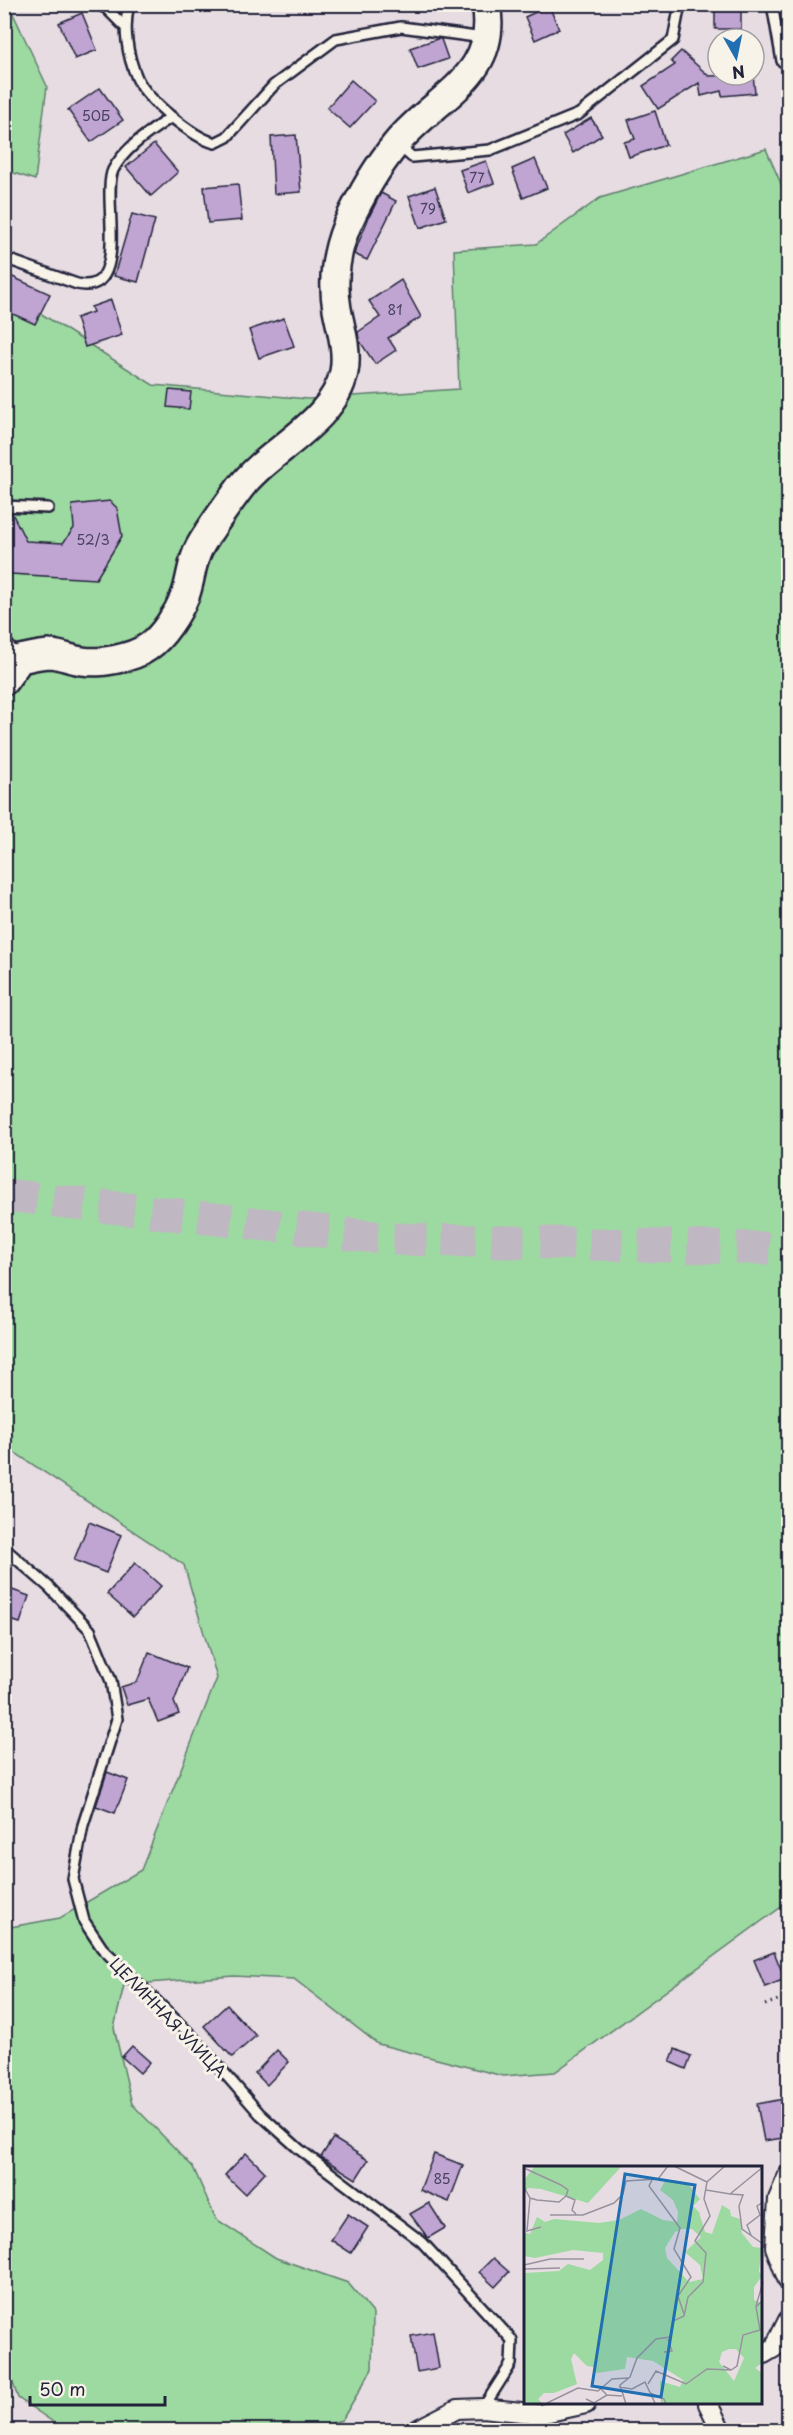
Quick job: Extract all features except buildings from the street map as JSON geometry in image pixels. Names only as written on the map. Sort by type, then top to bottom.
[{"type":"street","points":[[4,681],[12,649],[51,654],[84,662],[121,658],[147,649],[159,637],[184,597],[198,549],[241,486],[323,411],[337,393],[345,372],[345,344],[337,307],[334,272],[347,226],[380,166],[396,143],[466,78],[481,60],[490,38],[486,4]]},
{"type":"street","points":[[789,2175],[778,2199],[775,2247],[789,2281]]},
{"type":"street","points":[[763,2354],[774,2348],[789,2320]]},
{"type":"street","points":[[416,2430],[457,2409],[483,2408],[538,2422],[581,2405]]},
{"type":"street","points":[[709,2405],[721,2430]]},
{"type":"lane","points":[[96,4],[106,8],[124,26]]},
{"type":"lane","points":[[129,4],[124,26],[137,79],[171,117],[204,141],[215,143],[227,137],[274,85],[336,39],[401,27],[490,38]]},
{"type":"lane","points":[[396,143],[412,157],[490,150],[579,114],[673,40],[680,4]]},
{"type":"lane","points":[[772,4],[782,61]]},
{"type":"lane","points":[[4,258],[77,284],[87,286],[98,283],[107,272],[110,250],[109,182],[114,168],[131,146],[171,117]]},
{"type":"lane","points":[[4,506],[48,508]]},
{"type":"lane","name":"ЦЕЛИННАЯ УЛИЦА","points":[[4,1548],[50,1587],[90,1630],[111,1681],[117,1719],[83,1825],[73,1879],[84,1921],[102,1948],[192,2036],[260,2114],[299,2149],[422,2242],[512,2340],[511,2364],[483,2408]]},
{"type":"path","points":[[765,2005],[789,1996]]},
{"type":"green space","points":[[4,5],[9,5],[47,86],[35,180],[5,170]]},
{"type":"green space","points":[[766,149],[788,200],[788,1902],[555,2072],[503,2076],[378,2044],[294,1979],[234,1976],[124,1985],[114,2028],[132,2104],[193,2167],[216,2219],[276,2258],[348,2283],[373,2313],[372,2369],[342,2420],[305,2430],[65,2430],[18,2398],[5,2360],[5,1928],[60,1918],[141,1870],[217,1678],[184,1565],[5,1446],[4,295],[18,299],[153,385],[308,399],[459,389],[454,250],[536,244],[600,198]]},
{"type":"tunnel","points":[[4,1195],[392,1239],[788,1249]]}]
